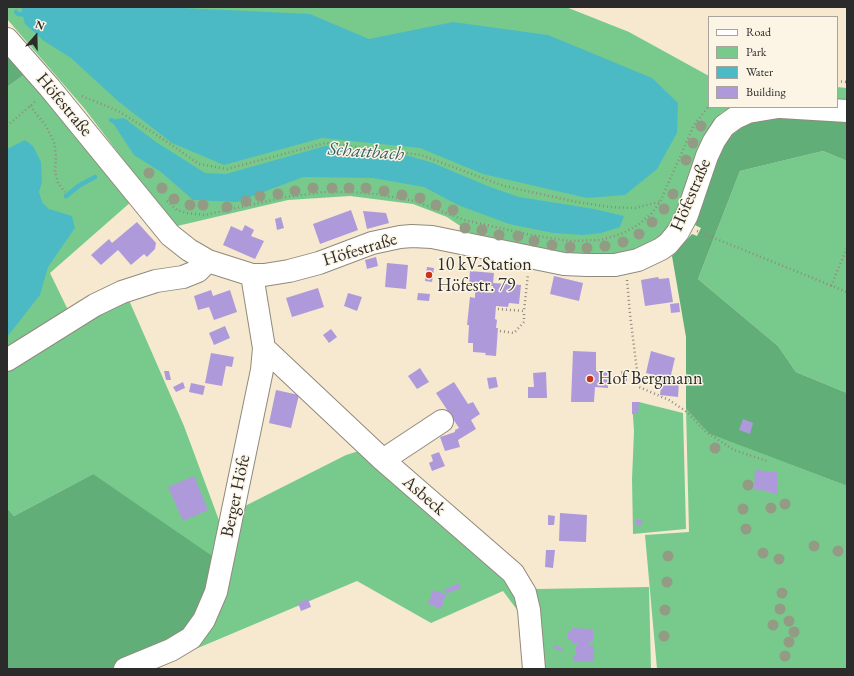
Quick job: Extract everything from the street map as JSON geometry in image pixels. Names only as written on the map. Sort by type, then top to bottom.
[{"type":"street","name":"Höfestraße","points":[[7,39],[54,93],[170,235],[189,250],[208,261],[252,275],[264,275],[289,271],[318,263],[372,243],[412,236],[432,237],[564,264],[626,264],[661,250],[672,240],[683,224],[707,156],[714,141],[724,126],[735,118],[748,112],[772,108]]},
{"type":"street","points":[[798,108],[847,111]]},
{"type":"street","points":[[7,360],[95,305],[122,292],[156,282],[183,277],[198,271],[208,261]]},
{"type":"street","name":"Berger Höfe","points":[[125,669],[171,650],[191,638],[204,620],[216,592],[259,390],[264,348],[252,275]]},
{"type":"street","name":"Asbeck","points":[[264,348],[383,460],[513,573],[525,593],[529,610],[534,669]]},
{"type":"street","points":[[383,460],[442,421]]},
{"type":"path","points":[[78,92],[86,102]]},
{"type":"path","points":[[82,96],[118,110],[199,164],[227,169],[325,143],[421,155],[504,186],[577,202],[609,207],[635,208],[660,202]]},
{"type":"path","points":[[7,126],[30,106],[46,126],[54,142],[58,183],[65,192]]},
{"type":"path","points":[[166,200],[176,210],[186,213],[205,215],[286,198],[324,192],[376,194],[415,201],[464,220],[531,234],[570,241],[601,240],[622,234],[638,225],[651,214],[660,202],[694,125],[708,107]]},
{"type":"path","points":[[683,224],[699,232],[847,292]]},
{"type":"path","points":[[831,286],[847,248]]},
{"type":"path","points":[[626,264],[630,314],[639,387],[669,400],[687,412],[706,432],[734,450],[767,461]]},
{"type":"path","points":[[500,332],[514,332],[524,322],[527,278]]},
{"type":"path","points":[[498,309],[524,311]]},
{"type":"green space","points":[[7,7],[566,7],[629,32],[708,75],[708,108],[729,108],[721,113],[706,137],[678,214],[665,237],[643,251],[582,258],[475,236],[447,217],[413,204],[350,196],[288,200],[173,227],[84,108],[7,19]]},
{"type":"green space","points":[[7,53],[25,74],[7,87]]},
{"type":"green space","points":[[25,74],[132,201],[50,273],[68,310],[7,354],[7,87]]},
{"type":"green space","points":[[838,87],[847,88],[847,103],[838,103]]},
{"type":"green space","points":[[790,114],[847,118],[847,161],[823,151],[740,171],[698,279],[778,346],[796,372],[847,393],[847,486],[710,434],[686,409],[686,337],[672,256],[692,234],[697,236],[701,228],[695,225],[712,170],[721,150],[733,134],[744,126],[757,120]]},
{"type":"green space","points":[[823,151],[847,161],[847,393],[796,372],[778,346],[698,279],[740,171]]},
{"type":"green space","points":[[128,298],[184,426],[220,523],[241,508],[346,455],[362,450],[523,585],[538,589],[649,587],[651,669],[527,669],[525,644],[518,611],[503,591],[431,623],[357,581],[148,669],[112,669],[171,645],[93,474],[14,516],[7,508],[7,370],[79,321]]},
{"type":"green space","points":[[632,402],[639,402],[683,413],[686,529],[633,534],[632,479],[634,431]]},
{"type":"green space","points":[[686,409],[711,434],[847,486],[847,669],[657,669],[645,535],[689,532]]},
{"type":"green space","points":[[93,474],[215,558],[208,597],[190,627],[171,645],[112,669],[7,669],[7,508],[14,516]]},
{"type":"water","points":[[21,7],[162,7],[310,14],[369,39],[453,22],[548,35],[652,78],[678,103],[677,133],[657,169],[625,195],[587,198],[483,174],[420,148],[322,138],[224,165],[172,143],[119,102],[71,58],[44,41],[25,24]]},
{"type":"water","name":"Schattbach","points":[[124,118],[156,142],[205,173],[226,174],[325,146],[406,155],[433,163],[490,187],[519,197],[594,209],[624,216],[620,227],[601,233],[583,235],[553,233],[509,224],[458,205],[424,187],[373,178],[303,177],[237,202],[193,200],[161,172],[134,155],[113,123],[116,119]]},
{"type":"water","points":[[25,140],[33,146],[41,162],[42,182],[39,192],[42,202],[49,209],[72,216],[75,228],[48,267],[40,295],[7,337],[7,149]]},
{"type":"building","points":[[351,210],[358,230],[320,244],[313,224]]},
{"type":"building","points":[[363,211],[386,213],[389,223],[367,229]]},
{"type":"building","points":[[281,217],[284,228],[277,230],[275,219]]},
{"type":"building","points":[[137,222],[156,243],[155,249],[147,257],[144,254],[131,265],[118,250],[101,265],[91,255],[109,239],[112,243]]},
{"type":"building","points":[[245,225],[254,230],[251,236],[264,241],[255,259],[223,245],[231,226],[242,231]]},
{"type":"building","points":[[376,257],[378,266],[367,269],[365,260]]},
{"type":"building","points":[[387,263],[408,265],[406,289],[385,287]]},
{"type":"building","name":"10 kV-Station Höfestr. 79","points":[[427,267],[434,268],[432,282],[425,281]]},
{"type":"building","points":[[470,271],[494,273],[493,283],[521,285],[519,304],[509,303],[508,307],[496,306],[495,319],[497,320],[496,328],[498,328],[496,356],[485,355],[486,353],[473,352],[473,343],[468,343],[469,325],[467,325],[470,297],[475,298],[475,291],[493,293],[493,286],[469,284]]},
{"type":"building","points":[[554,276],[583,283],[579,301],[550,294]]},
{"type":"building","points":[[658,277],[659,279],[669,278],[673,302],[645,306],[641,280]]},
{"type":"building","points":[[318,288],[324,307],[292,317],[286,298]]},
{"type":"building","points":[[211,290],[213,296],[230,290],[237,312],[214,320],[209,307],[198,310],[194,296]]},
{"type":"building","points":[[348,293],[362,297],[357,311],[344,306]]},
{"type":"building","points":[[418,293],[430,294],[429,301],[417,300]]},
{"type":"building","points":[[679,303],[680,312],[671,313],[670,304]]},
{"type":"building","points":[[225,326],[230,338],[214,345],[209,333]]},
{"type":"building","points":[[331,329],[337,337],[329,343],[323,335]]},
{"type":"building","name":"Hof Bergmann","points":[[573,351],[596,352],[596,371],[608,372],[608,388],[595,387],[594,402],[571,402]]},
{"type":"building","points":[[651,351],[675,358],[670,379],[679,381],[678,397],[660,395],[662,377],[646,373]]},
{"type":"building","points":[[211,353],[234,357],[232,367],[226,366],[222,386],[205,383]]},
{"type":"building","points":[[420,368],[429,382],[417,389],[408,376]]},
{"type":"building","points":[[164,371],[169,371],[171,380],[166,380]]},
{"type":"building","points":[[621,371],[626,371],[627,381],[622,381]]},
{"type":"building","points":[[546,372],[547,398],[528,398],[528,387],[534,387],[533,373]]},
{"type":"building","points":[[496,377],[498,387],[489,389],[487,378]]},
{"type":"building","points":[[183,382],[185,388],[176,392],[173,387]]},
{"type":"building","points":[[454,382],[468,404],[473,402],[480,414],[471,420],[476,429],[458,440],[460,447],[445,451],[440,437],[455,432],[455,430],[459,428],[436,393]]},
{"type":"building","points":[[191,383],[205,386],[203,395],[189,392]]},
{"type":"building","points":[[276,390],[299,395],[291,428],[269,423]]},
{"type":"building","points":[[632,402],[639,402],[638,414],[632,414]]},
{"type":"building","points":[[743,419],[753,423],[750,434],[739,430]]},
{"type":"building","points":[[439,452],[445,466],[432,471],[429,463],[433,461],[431,455]]},
{"type":"building","points":[[755,470],[777,472],[778,494],[770,493],[770,491],[754,490]]},
{"type":"building","points":[[194,476],[208,510],[183,521],[168,487]]},
{"type":"building","points":[[560,513],[587,515],[586,542],[559,541]]},
{"type":"building","points":[[548,515],[555,516],[554,525],[548,525]]},
{"type":"building","points":[[636,520],[642,520],[642,525],[636,525]]},
{"type":"building","points":[[546,550],[555,550],[553,568],[545,567]]},
{"type":"building","points":[[459,583],[461,588],[446,594],[444,590]]},
{"type":"building","points":[[433,590],[446,594],[441,609],[428,604]]},
{"type":"building","points":[[308,599],[311,607],[301,611],[298,603]]},
{"type":"building","points":[[572,628],[593,629],[593,641],[589,641],[589,645],[594,645],[594,662],[573,662],[573,655],[576,655],[576,646],[578,646],[578,643],[572,643],[572,639],[568,639],[568,631],[572,631]]},
{"type":"building","points":[[554,645],[563,648],[561,651],[553,648]]},
{"type":"waterway","points":[[16,12],[18,14],[28,15]]},
{"type":"waterway","points":[[111,120],[120,124]]},
{"type":"waterway","points":[[66,196],[80,185],[95,177]]},
{"type":"place","name":"10 kV-Station Höfestr. 79","points":[[429,275]]},
{"type":"place","name":"Hof Bergmann","points":[[590,379]]}]
